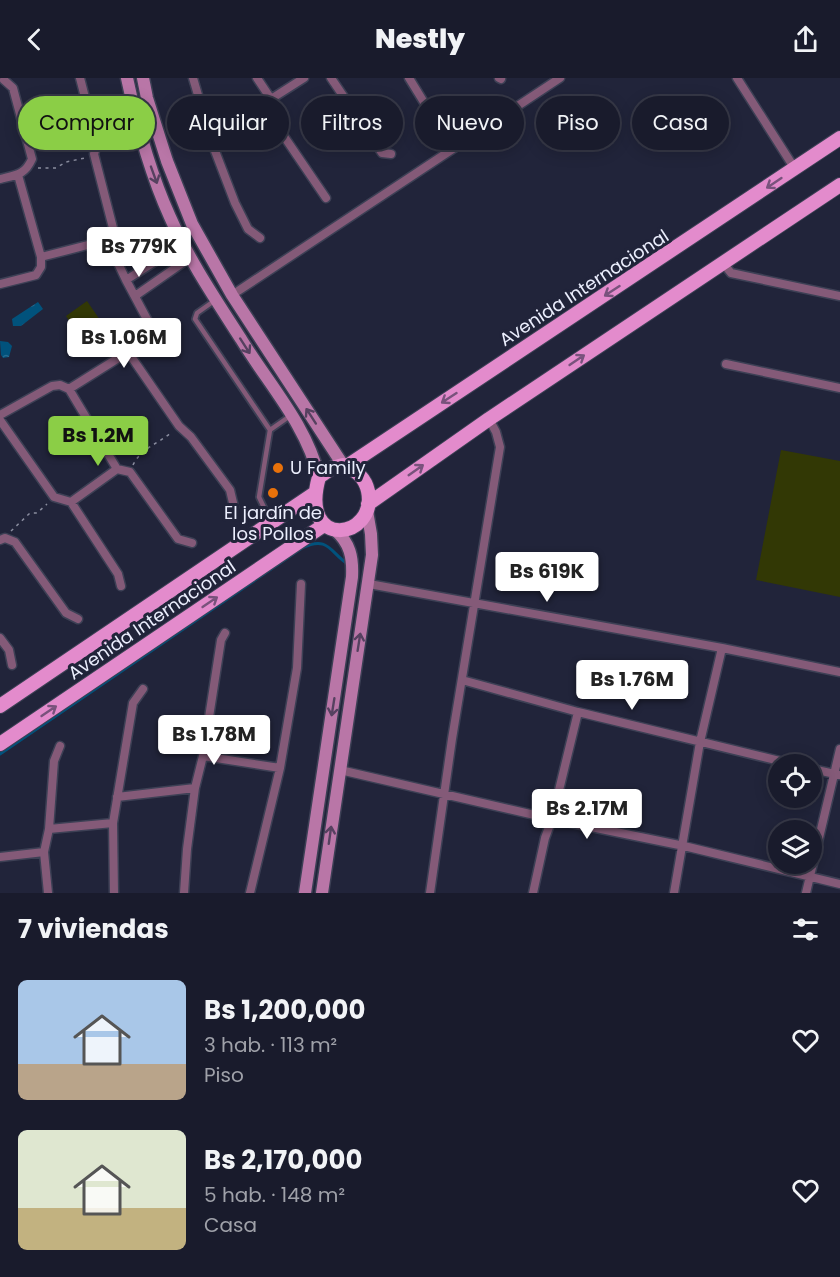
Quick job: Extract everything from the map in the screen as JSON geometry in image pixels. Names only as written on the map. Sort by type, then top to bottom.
[{"type":"main road","name":"Avenida Internacional","points":[[345,466],[840,138]]},
{"type":"main road","points":[[368,507],[368,489],[359,473],[345,466],[332,468],[319,477],[315,493],[315,509],[329,528],[344,530],[351,528],[360,522],[368,507],[489,419],[840,185]]},
{"type":"main road","name":"Avenida Internacional","points":[[0,706],[315,493]]},
{"type":"main road","name":"Avenida Internacional","points":[[0,744],[329,528]]},
{"type":"street","points":[[41,257],[107,240],[113,228],[94,154],[97,144],[80,78]]},
{"type":"street","points":[[127,78],[152,172],[184,243],[216,300],[292,415],[304,437],[319,477]]},
{"type":"street","points":[[143,78],[167,161],[187,213],[211,260],[232,296],[345,466]]},
{"type":"street","points":[[193,78],[198,96]]},
{"type":"street","points":[[257,78],[269,96]]},
{"type":"street","points":[[276,96],[304,78]]},
{"type":"street","points":[[331,78],[382,153],[391,154]]},
{"type":"street","points":[[409,78],[420,96]]},
{"type":"street","points":[[232,296],[560,78]]},
{"type":"street","points":[[737,78],[795,169]]},
{"type":"street","points":[[0,179],[18,175],[28,168],[32,159],[13,88],[4,80]]},
{"type":"street","points":[[289,144],[326,198]]},
{"type":"street","points":[[215,150],[235,203],[248,229],[260,237]]},
{"type":"street","points":[[0,284],[36,275],[41,267],[41,257],[18,175]]},
{"type":"street","points":[[162,197],[168,192],[174,193],[179,205],[187,213]]},
{"type":"street","points":[[69,389],[128,351],[131,344],[146,332],[149,323],[107,240]]},
{"type":"street","points":[[126,280],[184,243]]},
{"type":"street","points":[[135,296],[191,257]]},
{"type":"street","points":[[723,263],[731,273],[840,296]]},
{"type":"street","points":[[128,351],[179,426],[191,437],[230,490],[234,507]]},
{"type":"street","points":[[726,364],[840,388]]},
{"type":"street","points":[[276,391],[289,382]]},
{"type":"street","points":[[121,586],[118,574],[71,502],[54,497],[0,418],[52,386],[69,389],[117,469],[130,472],[178,539],[192,543]]},
{"type":"street","points":[[430,893],[500,447],[489,419]]},
{"type":"street","points":[[71,502],[117,469]]},
{"type":"street","points":[[322,893],[369,584],[372,555],[368,507]]},
{"type":"street","points":[[305,893],[352,577],[353,561],[347,542],[329,528]]},
{"type":"street","points":[[2,539],[15,543],[66,612],[78,619]]},
{"type":"street","points":[[250,893],[280,768],[297,668],[301,584]]},
{"type":"street","points":[[369,584],[722,648],[840,672]]},
{"type":"street","points":[[184,893],[195,788],[221,640],[225,633]]},
{"type":"street","points":[[0,638],[9,650],[12,664]]},
{"type":"street","points":[[674,893],[684,846],[700,742],[722,648]]},
{"type":"street","points":[[462,680],[768,758]]},
{"type":"street","points":[[114,893],[113,823],[133,703],[143,689]]},
{"type":"street","points":[[533,893],[578,711]]},
{"type":"street","points":[[48,893],[44,852],[49,829],[54,761],[60,746]]},
{"type":"street","points":[[806,893],[837,775],[840,749]]},
{"type":"street","points":[[202,756],[280,768]]},
{"type":"street","points":[[340,770],[445,796],[684,846],[840,884]]},
{"type":"street","points":[[822,771],[837,775]]},
{"type":"street","points":[[117,797],[195,788]]},
{"type":"street","points":[[49,829],[113,823]]},
{"type":"street","points":[[0,857],[44,852]]},
{"type":"lane","points":[[216,300],[197,313],[195,319],[270,430],[259,497],[271,523]]},
{"type":"lane","points":[[270,430],[292,415]]},
{"type":"path","points":[[28,168],[56,168],[66,162],[94,154]]},
{"type":"path","points":[[130,472],[138,455],[163,440],[179,426]]},
{"type":"path","points":[[2,539],[30,513],[37,513],[54,497]]},
{"type":"green space","points":[[87,301],[113,339],[91,353],[66,316]]},
{"type":"green space","points":[[781,450],[840,461],[840,597],[756,580]]},
{"type":"water","points":[[38,302],[43,309],[21,326],[13,326],[12,319]]},
{"type":"water","points":[[0,341],[8,342],[12,346],[9,357],[3,358],[1,355]]},
{"type":"waterway","points":[[0,754],[302,548],[318,543],[324,544],[348,564]]},
{"type":"place","name":"U Family","points":[[278,468]]},
{"type":"place","name":"El jardín de los Pollos","points":[[273,493]]}]
